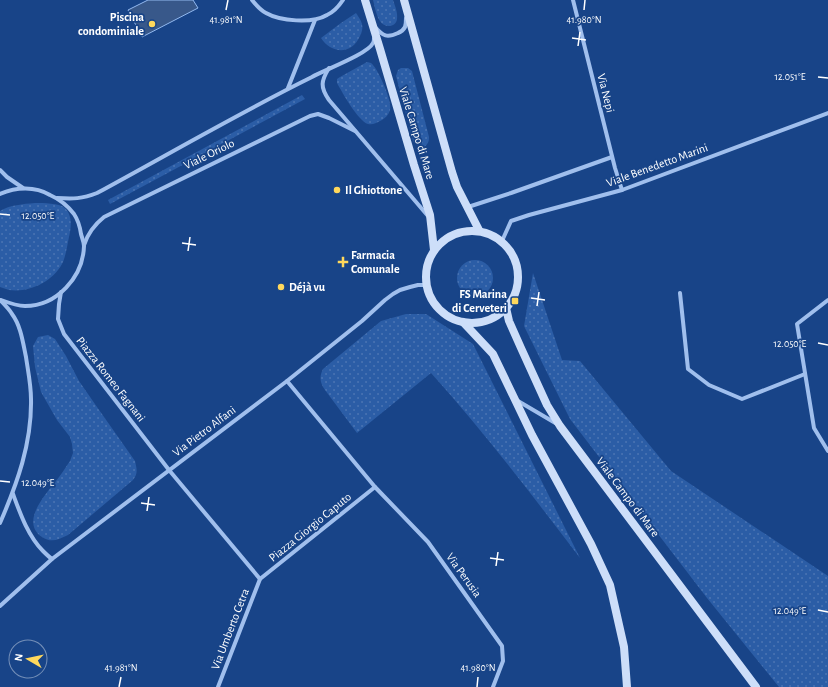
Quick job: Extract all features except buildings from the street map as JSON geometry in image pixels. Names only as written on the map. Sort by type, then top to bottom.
[{"type":"street","points":[[252,0],[258,7],[267,13],[288,19],[305,21],[314,20],[329,14],[343,0]]},
{"type":"street","name":"Viale Campo di Mare","points":[[365,0],[431,219],[434,250]]},
{"type":"street","name":"Viale Campo di Mare","points":[[404,0],[452,172],[457,187],[478,230]]},
{"type":"street","name":"Via Nepi","points":[[573,0],[612,157],[622,190]]},
{"type":"street","name":"Viale Campo di Mare","points":[[373,24],[383,35],[394,35],[404,29],[407,10]]},
{"type":"street","points":[[288,88],[314,20]]},
{"type":"street","name":"Viale Oriolo","points":[[57,198],[76,199],[97,193],[288,88],[350,59],[372,45],[374,35],[373,24]]},
{"type":"street","points":[[329,68],[322,86],[329,100],[431,219]]},
{"type":"street","name":"Viale Benedetto Marini","points":[[502,241],[511,221],[529,214],[622,190],[828,113]]},
{"type":"street","name":"Viale Oriolo","points":[[84,245],[92,228],[104,217],[310,116],[318,114],[355,131]]},
{"type":"street","points":[[468,207],[612,157]]},
{"type":"street","points":[[0,170],[7,177],[25,189]]},
{"type":"street","points":[[0,194],[16,189],[36,189],[57,198],[75,215],[80,226],[84,245],[80,264],[72,281],[58,296],[40,304],[25,306],[10,304],[0,300]]},
{"type":"street","points":[[478,230],[491,234],[502,241],[512,252],[517,266],[518,281],[514,296],[506,308],[493,318],[479,322],[463,322],[450,318],[431,298],[427,286],[426,273],[434,250],[443,241],[454,234],[466,231],[478,230]]},
{"type":"street","name":"Via Pietro Alfani","points":[[0,606],[52,559],[287,380],[362,321],[393,294],[410,286],[427,286]]},
{"type":"street","name":"Piazza Romeo Fagnani","points":[[61,292],[58,319],[64,334],[169,470]]},
{"type":"street","points":[[680,293],[688,369],[709,385],[742,399],[805,374]]},
{"type":"street","points":[[0,300],[15,317],[20,330],[29,374],[31,395],[30,423],[22,466],[13,493],[0,523]]},
{"type":"street","points":[[828,300],[796,324],[814,428],[828,451]]},
{"type":"street","name":"Viale Campo di Mare","points":[[506,308],[509,321],[547,405],[560,426],[756,687]]},
{"type":"street","points":[[463,322],[492,354],[532,435],[591,544],[610,585],[624,647],[627,687]]},
{"type":"street","points":[[287,380],[375,487]]},
{"type":"street","points":[[514,399],[560,426]]},
{"type":"street","points":[[169,470],[260,579]]},
{"type":"street","name":"Piazza Giorgio Caputo","points":[[260,579],[375,487]]},
{"type":"street","name":"Via Perusia","points":[[375,487],[428,542],[502,646],[503,661],[493,687]]},
{"type":"street","points":[[13,493],[20,515],[35,542],[52,559]]},
{"type":"street","name":"Via Umberto Cetra","points":[[218,687],[260,579]]},
{"type":"shaded area","name":"Piscina condominiale","points":[[148,0],[193,0],[198,8],[142,37],[128,10]]},
{"type":"shaded area","points":[[373,0],[393,0],[397,14],[397,19],[394,24],[387,26],[380,21]]},
{"type":"shaded area","points":[[356,13],[361,21],[362,27],[361,33],[352,47],[341,50],[330,47],[325,43],[321,38]]},
{"type":"shaded area","points":[[367,62],[371,63],[377,71],[387,93],[390,106],[386,117],[374,124],[368,124],[360,118],[337,83],[337,79]]},
{"type":"shaded area","points":[[401,68],[408,68],[412,71],[429,137],[428,143],[424,147],[418,146],[413,141],[396,76],[398,70]]},
{"type":"shaded area","points":[[302,95],[305,99],[110,204],[108,200]]},
{"type":"shaded area","points":[[35,203],[59,205],[68,211],[71,222],[62,264],[46,281],[32,288],[24,290],[9,290],[0,287],[0,211],[12,206]]},
{"type":"shaded area","points":[[479,260],[488,265],[492,271],[492,285],[488,291],[479,296],[471,296],[462,291],[458,285],[457,274],[462,265],[468,261]]},
{"type":"shaded area","points":[[533,273],[562,360],[580,361],[671,471],[828,576],[828,687],[779,687],[707,598],[570,419],[524,326]]},
{"type":"shaded area","points":[[406,314],[426,314],[473,344],[580,558],[489,441],[431,373],[357,433],[325,390],[321,380],[323,369],[381,321]]},
{"type":"shaded area","points":[[48,335],[55,339],[79,381],[135,461],[137,471],[133,480],[68,535],[52,540],[45,539],[36,531],[33,524],[34,516],[41,501],[70,461],[73,453],[70,437],[57,420],[41,392],[35,367],[33,346],[38,337]]},
{"type":"place","name":"Piscina condominiale","points":[[152,24]]},
{"type":"place","name":"Il Ghiottone","points":[[337,190]]},
{"type":"place","name":"Farmacia Comunale","points":[[343,262]]},
{"type":"place","name":"Déjà vu","points":[[281,287]]},
{"type":"place","name":"FS Marina di Cerveteri","points":[[515,301]]}]
